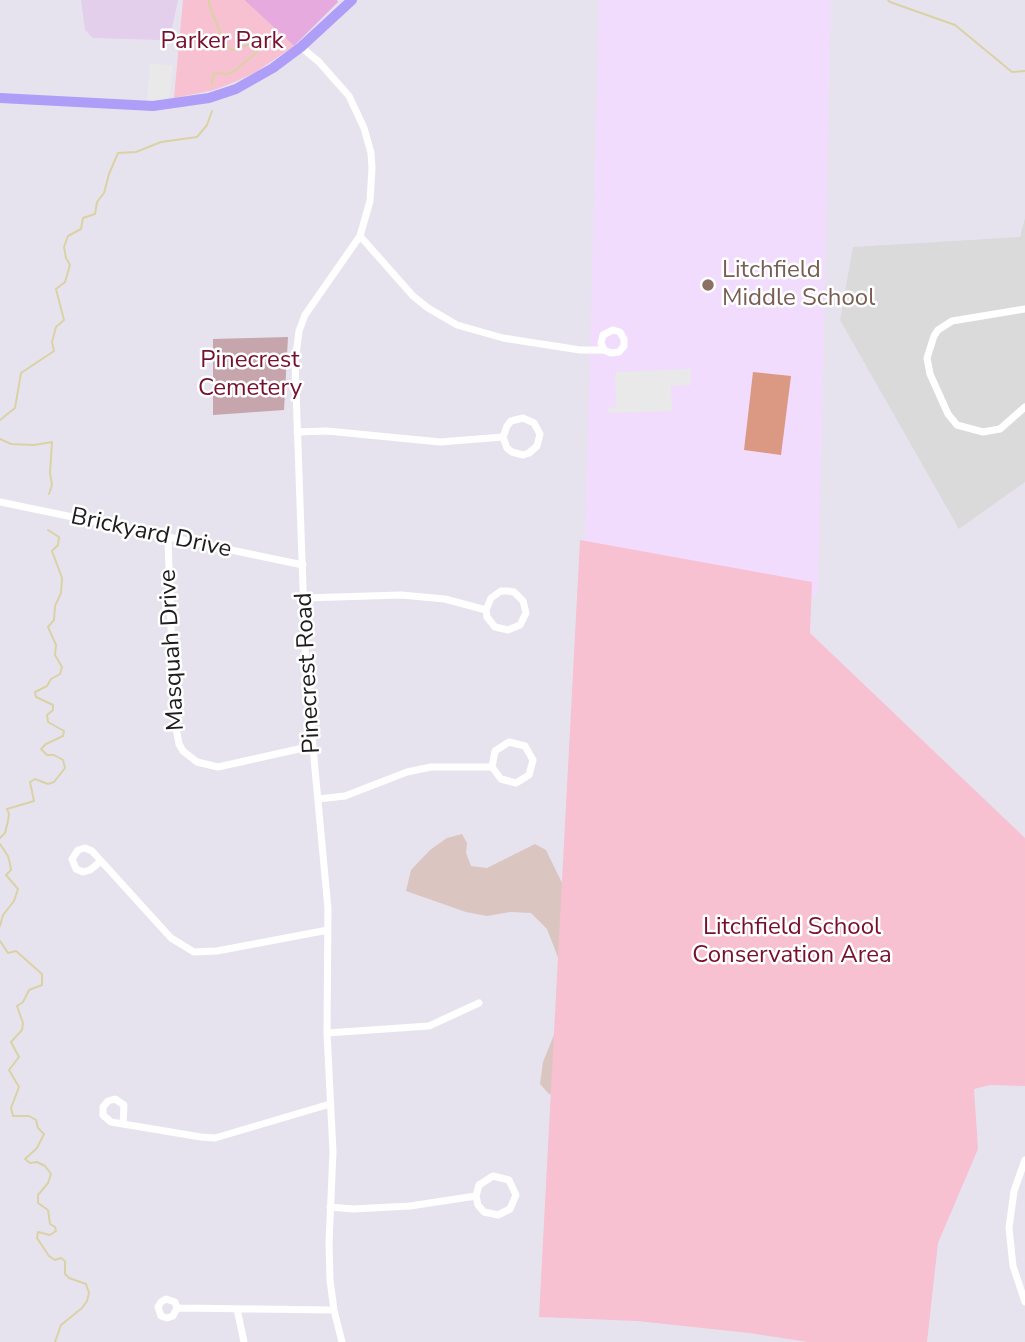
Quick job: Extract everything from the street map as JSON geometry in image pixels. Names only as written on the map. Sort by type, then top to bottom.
[{"type":"main road","points":[[0,98],[146,106],[196,101],[223,94],[249,83],[273,68],[301,47],[352,0]]},
{"type":"street","name":"Pinecrest Road","points":[[301,47],[319,62],[349,96],[371,153],[372,184],[360,236],[316,298],[299,331],[295,362],[306,672],[328,930],[327,1033],[333,1152],[329,1243],[334,1310],[341,1342]]},
{"type":"street","points":[[360,236],[413,296],[457,325],[503,338],[580,350],[604,350]]},
{"type":"street","points":[[1025,309],[952,321],[934,336],[927,358],[928,367],[944,404],[957,425],[984,432],[1000,429],[1025,407]]},
{"type":"street","points":[[523,418],[534,423],[540,434],[537,446],[523,455],[508,448],[503,437],[507,425],[523,418]]},
{"type":"street","points":[[297,432],[334,431],[440,443],[503,437]]},
{"type":"street","name":"Brickyard Drive","points":[[0,502],[303,565]]},
{"type":"street","name":"Masquah Drive","points":[[168,538],[174,717],[183,751],[197,762],[218,767],[312,746]]},
{"type":"street","points":[[501,591],[508,591],[514,592],[523,601],[526,613],[520,625],[508,630],[495,627],[487,617],[486,610],[491,598],[501,591]]},
{"type":"street","points":[[304,598],[424,597],[486,610]]},
{"type":"street","points":[[509,742],[525,746],[533,760],[529,775],[516,783],[501,779],[492,767],[495,751],[509,742]]},
{"type":"street","points":[[318,799],[345,796],[381,780],[415,770],[492,767]]},
{"type":"street","points":[[101,861],[171,938],[194,952],[217,951],[328,930]]},
{"type":"street","points":[[327,1033],[429,1026],[479,1003]]},
{"type":"street","points":[[123,1124],[215,1138],[330,1104]]},
{"type":"street","points":[[1025,1160],[1014,1191],[1009,1228],[1013,1266],[1025,1302]]},
{"type":"street","points":[[498,1175],[512,1184],[516,1195],[510,1209],[498,1215],[484,1212],[478,1205],[476,1196],[482,1180],[498,1175]]},
{"type":"street","points":[[330,1207],[353,1209],[407,1206],[476,1196]]},
{"type":"street","points":[[177,1308],[334,1310]]},
{"type":"street","points":[[237,1309],[244,1342]]},
{"type":"shaded area","points":[[81,0],[178,0],[172,28],[167,37],[160,40],[93,38],[85,30]]},
{"type":"shaded area","points":[[244,0],[337,0],[338,2],[294,46]]},
{"type":"shaded area","name":"Litchfield Middle School","points":[[599,0],[831,0],[818,596],[585,546]]},
{"type":"shaded area","points":[[150,63],[173,66],[169,102],[147,100]]},
{"type":"shaded area","points":[[1025,218],[1025,482],[959,529],[840,320],[853,247],[1020,237]]},
{"type":"shaded area","points":[[691,369],[691,385],[671,386],[672,411],[608,413],[608,408],[616,407],[615,372]]},
{"type":"shaded area","points":[[753,372],[791,376],[781,455],[744,450]]},
{"type":"shaded area","points":[[462,834],[467,843],[466,853],[471,866],[487,868],[535,844],[546,850],[563,885],[578,1096],[549,1094],[540,1084],[543,1062],[562,1015],[559,960],[547,929],[531,913],[510,912],[487,916],[466,912],[406,891],[411,870],[430,850],[447,838]]},
{"type":"green space","name":"Parker Park","points":[[183,0],[244,0],[294,46],[256,72],[237,81],[214,90],[174,98]]},
{"type":"green space","name":"Pinecrest Cemetery","points":[[288,337],[284,410],[213,415],[213,339]]},
{"type":"green space","name":"Litchfield School Conservation Area","points":[[580,540],[812,582],[810,633],[1025,838],[1025,1086],[990,1085],[974,1089],[978,1149],[938,1243],[927,1342],[808,1342],[637,1321],[539,1317]]},
{"type":"waterway","points":[[209,0],[225,44],[232,50],[252,44],[257,48],[257,52],[233,72],[213,75],[212,85]]},
{"type":"waterway","points":[[888,0],[955,25],[1012,72],[1025,71]]},
{"type":"waterway","points":[[0,420],[15,408],[21,373],[54,351],[52,342],[56,327],[64,320],[56,289],[65,282],[70,265],[64,247],[68,236],[81,229],[83,218],[95,214],[97,202],[104,193],[118,153],[136,152],[161,142],[197,137],[207,125],[212,111]]},
{"type":"waterway","points":[[0,439],[11,444],[34,445],[52,442],[52,485],[49,494]]},
{"type":"waterway","points":[[0,838],[5,833],[8,821],[7,809],[34,801],[30,782],[35,779],[48,784],[54,782],[65,768],[63,760],[47,755],[41,749],[63,736],[64,731],[48,722],[47,715],[53,710],[53,705],[36,697],[35,692],[47,686],[51,679],[60,674],[62,667],[55,655],[56,645],[48,627],[54,620],[55,606],[61,593],[62,578],[52,551],[58,545],[59,537],[48,530]]},
{"type":"waterway","points":[[0,844],[10,864],[11,870],[6,875],[18,889],[14,901],[3,915],[0,926]]},
{"type":"waterway","points":[[0,941],[8,953],[16,951],[42,974],[42,985],[29,990],[23,1002],[17,1006],[23,1023],[22,1030],[11,1042],[19,1057],[9,1070],[19,1087],[11,1108],[13,1116],[29,1116],[36,1120],[38,1128],[44,1134],[37,1148],[25,1159],[30,1163],[37,1162],[45,1166],[51,1174],[48,1183],[38,1195],[38,1203],[48,1210],[50,1224],[56,1231],[50,1235],[38,1232],[37,1238],[49,1256],[65,1261],[65,1274],[86,1284],[89,1293],[82,1308],[61,1325],[55,1342]]},
{"type":"place","name":"Litchfield Middle School","points":[[708,285]]}]
